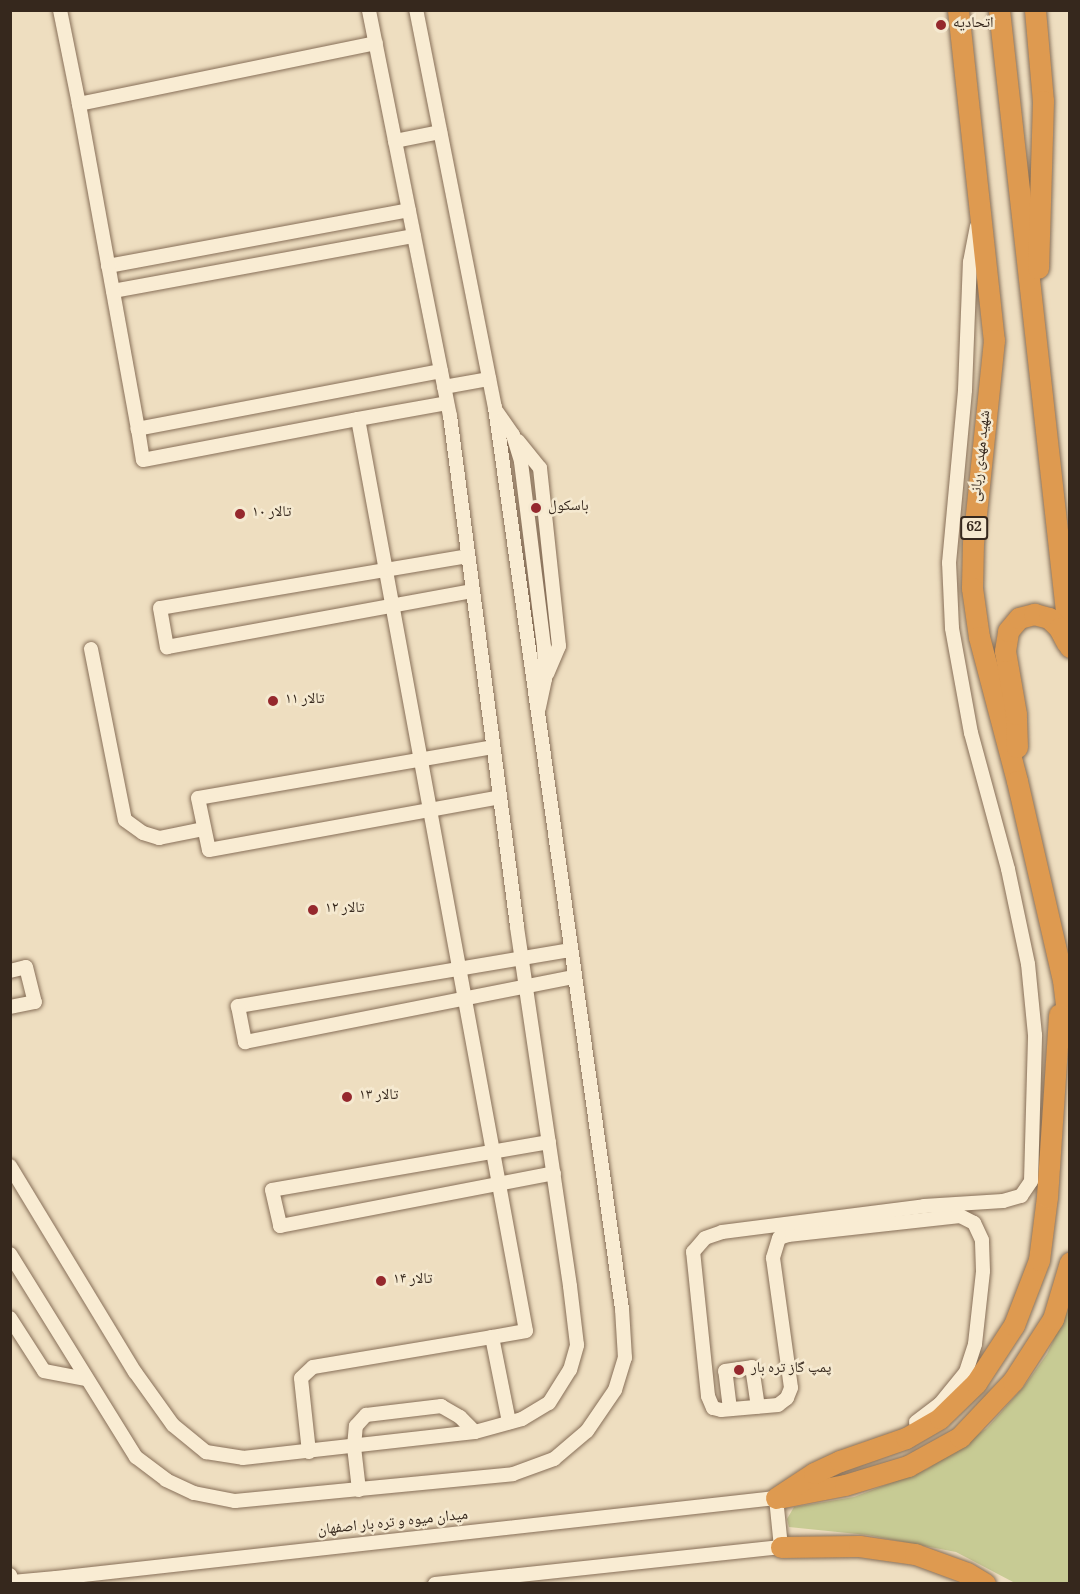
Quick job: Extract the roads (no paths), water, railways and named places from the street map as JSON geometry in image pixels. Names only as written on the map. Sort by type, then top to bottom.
[{"type":"highway","name":"شهید مهدی ربانی","points":[[958,10],[982,208],[994,340],[973,543],[972,588],[979,637],[1017,781],[1063,980],[1070,1038]]},
{"type":"highway","points":[[999,10],[1070,648]]},
{"type":"highway","points":[[1035,10],[1043,101],[1041,229],[1035,322]]},
{"type":"highway","points":[[1017,781],[1016,714],[1005,651],[1008,631],[1019,618],[1034,614],[1049,618],[1059,628],[1070,648]]},
{"type":"highway","points":[[776,1498],[814,1473],[906,1438],[940,1418],[976,1383],[1014,1325],[1039,1260],[1047,1197],[1054,1061],[1063,980]]},
{"type":"highway","points":[[776,1498],[845,1485],[908,1466],[960,1437],[1013,1381],[1053,1319],[1070,1262]]},
{"type":"highway","points":[[781,1547],[859,1545],[915,1554],[968,1573],[985,1584]]},
{"type":"lane","points":[[60,10],[143,460],[447,403]]},
{"type":"lane","points":[[10,1166],[135,1372],[173,1425],[206,1452],[243,1458],[474,1432],[522,1419],[549,1403],[570,1370],[577,1345],[447,403],[369,10]]},
{"type":"lane","points":[[10,1254],[136,1456],[166,1480],[194,1493],[235,1501],[513,1474],[554,1459],[587,1431],[615,1390],[625,1358],[621,1308],[495,408],[416,10]]},
{"type":"lane","points":[[79,104],[376,43]]},
{"type":"lane","points":[[395,141],[440,132]]},
{"type":"lane","points":[[874,1449],[940,1404],[966,1372],[975,1344],[983,1271],[982,1240],[974,1223],[960,1216],[788,1235],[779,1238],[773,1258],[791,1388],[787,1398],[778,1405],[713,1408],[708,1396],[693,1252],[705,1238],[722,1232],[924,1206],[1003,1201],[1022,1196],[1031,1181],[1035,1035],[1028,964],[1008,869],[971,733],[952,628],[949,563],[964,390],[969,262],[982,208]]},
{"type":"lane","points":[[108,266],[409,210]]},
{"type":"lane","points":[[113,291],[414,236]]},
{"type":"lane","points":[[138,429],[441,371]]},
{"type":"lane","points":[[444,387],[489,379]]},
{"type":"lane","points":[[495,408],[513,435],[540,468],[559,646],[545,679],[537,719]]},
{"type":"lane","points":[[309,1452],[301,1378],[313,1367],[526,1331],[358,419]]},
{"type":"lane","points":[[468,556],[160,608],[167,647],[473,591]]},
{"type":"lane","points":[[92,650],[125,820],[143,833],[159,838],[204,829]]},
{"type":"lane","points":[[494,747],[198,798],[208,850],[500,797]]},
{"type":"lane","points":[[570,950],[238,1006],[245,1041],[573,977]]},
{"type":"lane","points":[[10,971],[26,967],[35,1002],[10,1007]]},
{"type":"lane","points":[[549,1142],[273,1190],[280,1226],[554,1173]]},
{"type":"lane","points":[[10,1318],[44,1371],[86,1379]]},
{"type":"lane","points":[[492,1337],[509,1422]]},
{"type":"lane","points":[[730,1409],[725,1371],[752,1367],[758,1407]]},
{"type":"lane","points":[[359,1490],[354,1447],[356,1426],[366,1415],[441,1406],[460,1417],[474,1432]]},
{"type":"lane","points":[[435,1584],[781,1547],[776,1498]]},
{"type":"lane","name":"میدان میوه و تره بار اصفهان","points":[[11,1579],[776,1498]]},
{"type":"place","name":"اتحادیه","points":[[941,25]]},
{"type":"place","name":"باسكول","points":[[536,508]]},
{"type":"place","name":"تالار ۱۰","points":[[240,514]]},
{"type":"place","name":"تالار ۱۱","points":[[273,701]]},
{"type":"place","name":"تالار ۱۲","points":[[313,910]]},
{"type":"place","name":"تالار ۱۳","points":[[347,1097]]},
{"type":"place","name":"تالار ۱۴","points":[[381,1281]]},
{"type":"place","name":"پمپ گاز تره بار","points":[[739,1370]]}]
